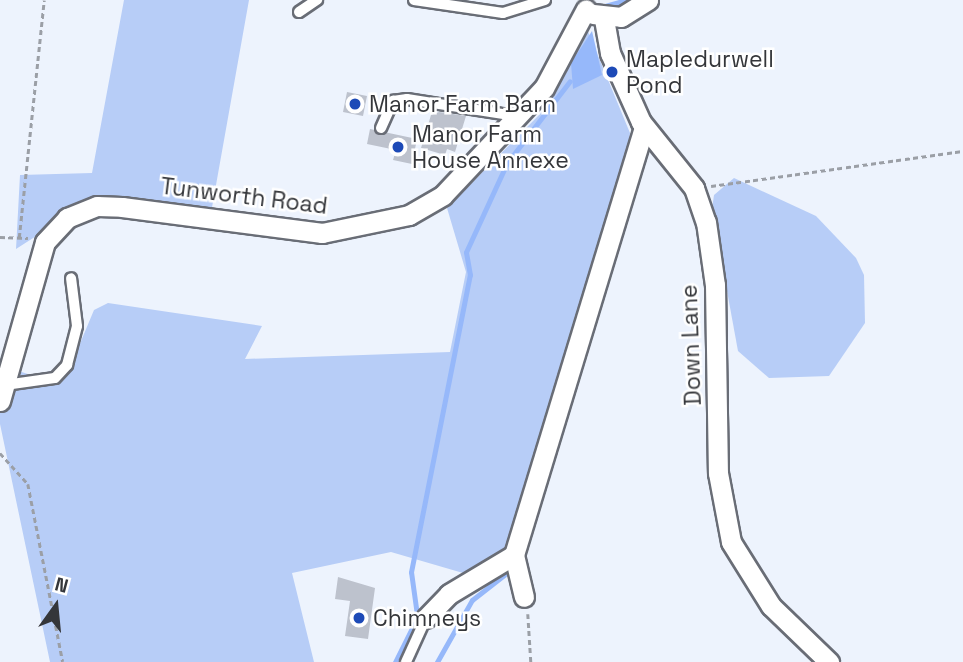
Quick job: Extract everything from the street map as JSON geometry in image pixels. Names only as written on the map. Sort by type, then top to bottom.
[{"type":"street","points":[[583,5],[604,19],[633,13],[648,0]]},
{"type":"street","name":"Tunworth Road","points":[[3,393],[45,242],[67,218],[97,206],[322,233],[386,223],[443,195],[544,88],[583,5]]},
{"type":"street","name":"Down Lane","points":[[604,19],[610,52],[644,128],[694,188],[714,276],[725,522],[754,583],[829,662]]},
{"type":"street","points":[[524,597],[514,555],[644,128]]},
{"type":"street","points":[[426,618],[449,594],[514,555]]},
{"type":"lane","points":[[299,12],[317,0]]},
{"type":"lane","points":[[414,0],[502,13],[545,0]]},
{"type":"lane","points":[[381,128],[393,101],[407,99],[516,116]]},
{"type":"lane","points":[[3,393],[55,378],[67,365],[76,326],[71,278]]},
{"type":"lane","points":[[406,662],[426,618]]},
{"type":"path","points":[[19,238],[44,0]]},
{"type":"path","points":[[694,188],[963,151]]},
{"type":"path","points":[[0,237],[45,242]]},
{"type":"path","points":[[0,453],[28,484],[64,662]]},
{"type":"path","points":[[524,597],[531,662]]},
{"type":"shaded area","points":[[124,0],[249,0],[211,213],[152,200],[86,204],[16,249],[20,175],[92,173]]},
{"type":"shaded area","points":[[587,29],[630,133],[625,178],[507,551],[463,573],[391,552],[292,573],[314,662],[50,662],[0,424],[0,365],[34,376],[71,365],[94,310],[108,303],[262,326],[245,359],[450,352],[466,272],[447,208],[542,112]]},
{"type":"shaded area","points":[[592,31],[602,75],[573,89],[571,63]]},
{"type":"shaded area","points":[[734,178],[816,216],[856,258],[864,275],[865,323],[829,376],[769,378],[738,351],[712,209],[714,195]]},
{"type":"building","name":"Manor Farm Barn","points":[[347,92],[367,96],[363,116],[343,112]]},
{"type":"building","points":[[439,112],[466,116],[455,152],[447,149],[445,155],[421,148],[431,115]]},
{"type":"building","name":"Manor Farm House Annexe","points":[[370,129],[417,139],[412,164],[393,160],[396,150],[367,144]]},
{"type":"building","name":"Chimneys","points":[[338,577],[375,588],[368,639],[345,636],[350,601],[335,599]]},
{"type":"waterway","points":[[605,6],[626,0]]},
{"type":"waterway","points":[[417,615],[411,572],[470,275],[466,252],[507,163],[570,81]]},
{"type":"waterway","points":[[437,662],[472,600],[504,575]]},
{"type":"waterway","points":[[395,662],[414,624]]},
{"type":"place","name":"Mapledurwell Pond","points":[[612,72]]},
{"type":"place","name":"Manor Farm Barn","points":[[355,104]]},
{"type":"place","name":"Manor Farm House Annexe","points":[[398,147]]},
{"type":"place","name":"Chimneys","points":[[359,618]]}]
